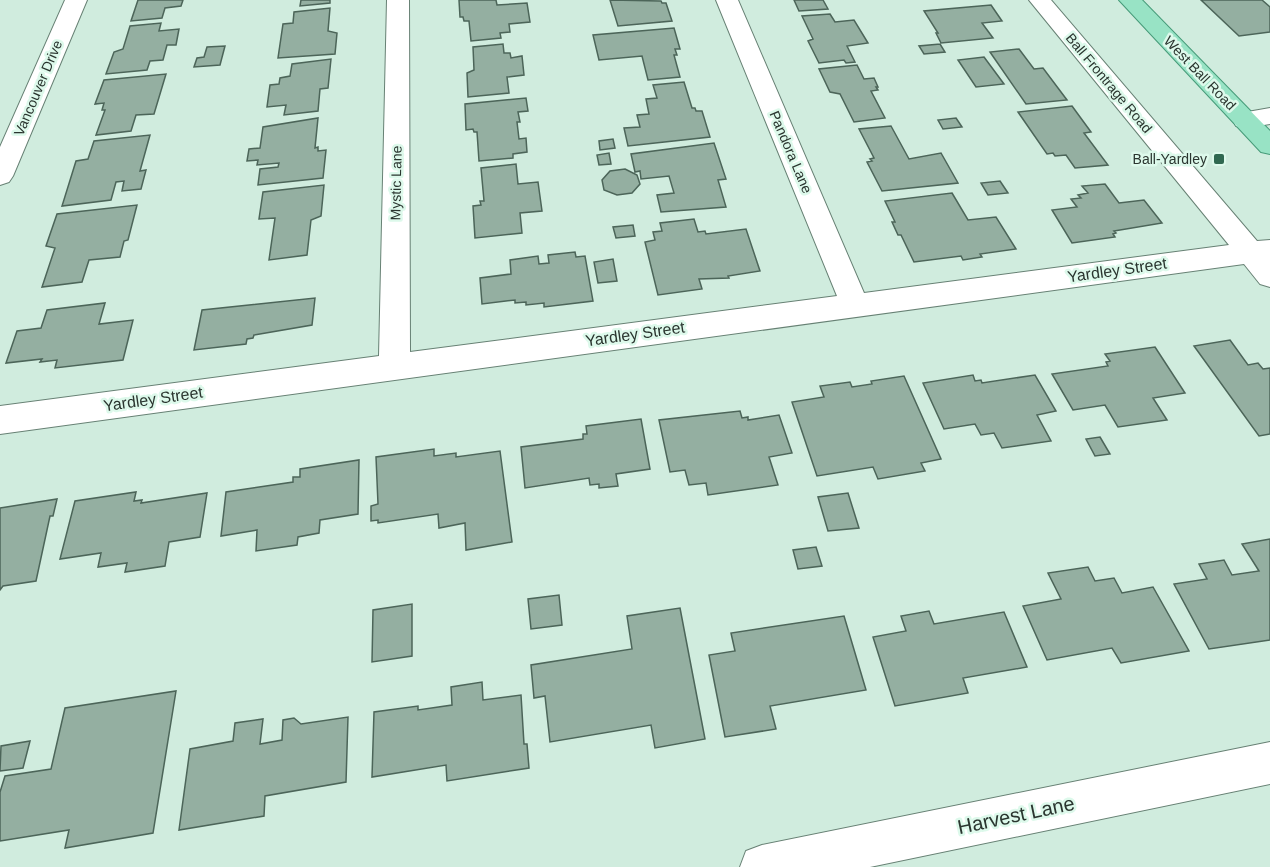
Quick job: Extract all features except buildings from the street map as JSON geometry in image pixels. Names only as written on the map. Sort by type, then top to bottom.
[{"type":"main road","name":"West Ball Road","points":[[1130,0],[1270,146]]},
{"type":"street","name":"Vancouver Drive","points":[[0,176],[76,0]]},
{"type":"street","name":"Mystic Lane","points":[[394,367],[398,0]]},
{"type":"street","name":"Pandora Lane","points":[[727,0],[855,305]]},
{"type":"street","name":"Ball Frontrage Road","points":[[1040,0],[1260,251],[1270,276]]},
{"type":"street","points":[[1245,120],[1270,116]]},
{"type":"street","name":"Yardley Street","points":[[0,420],[1260,251]]},
{"type":"street","name":"Harvest Lane","points":[[762,867],[1270,763]]},
{"type":"place","name":"Ball-Yardley","points":[[1219,159]]}]
